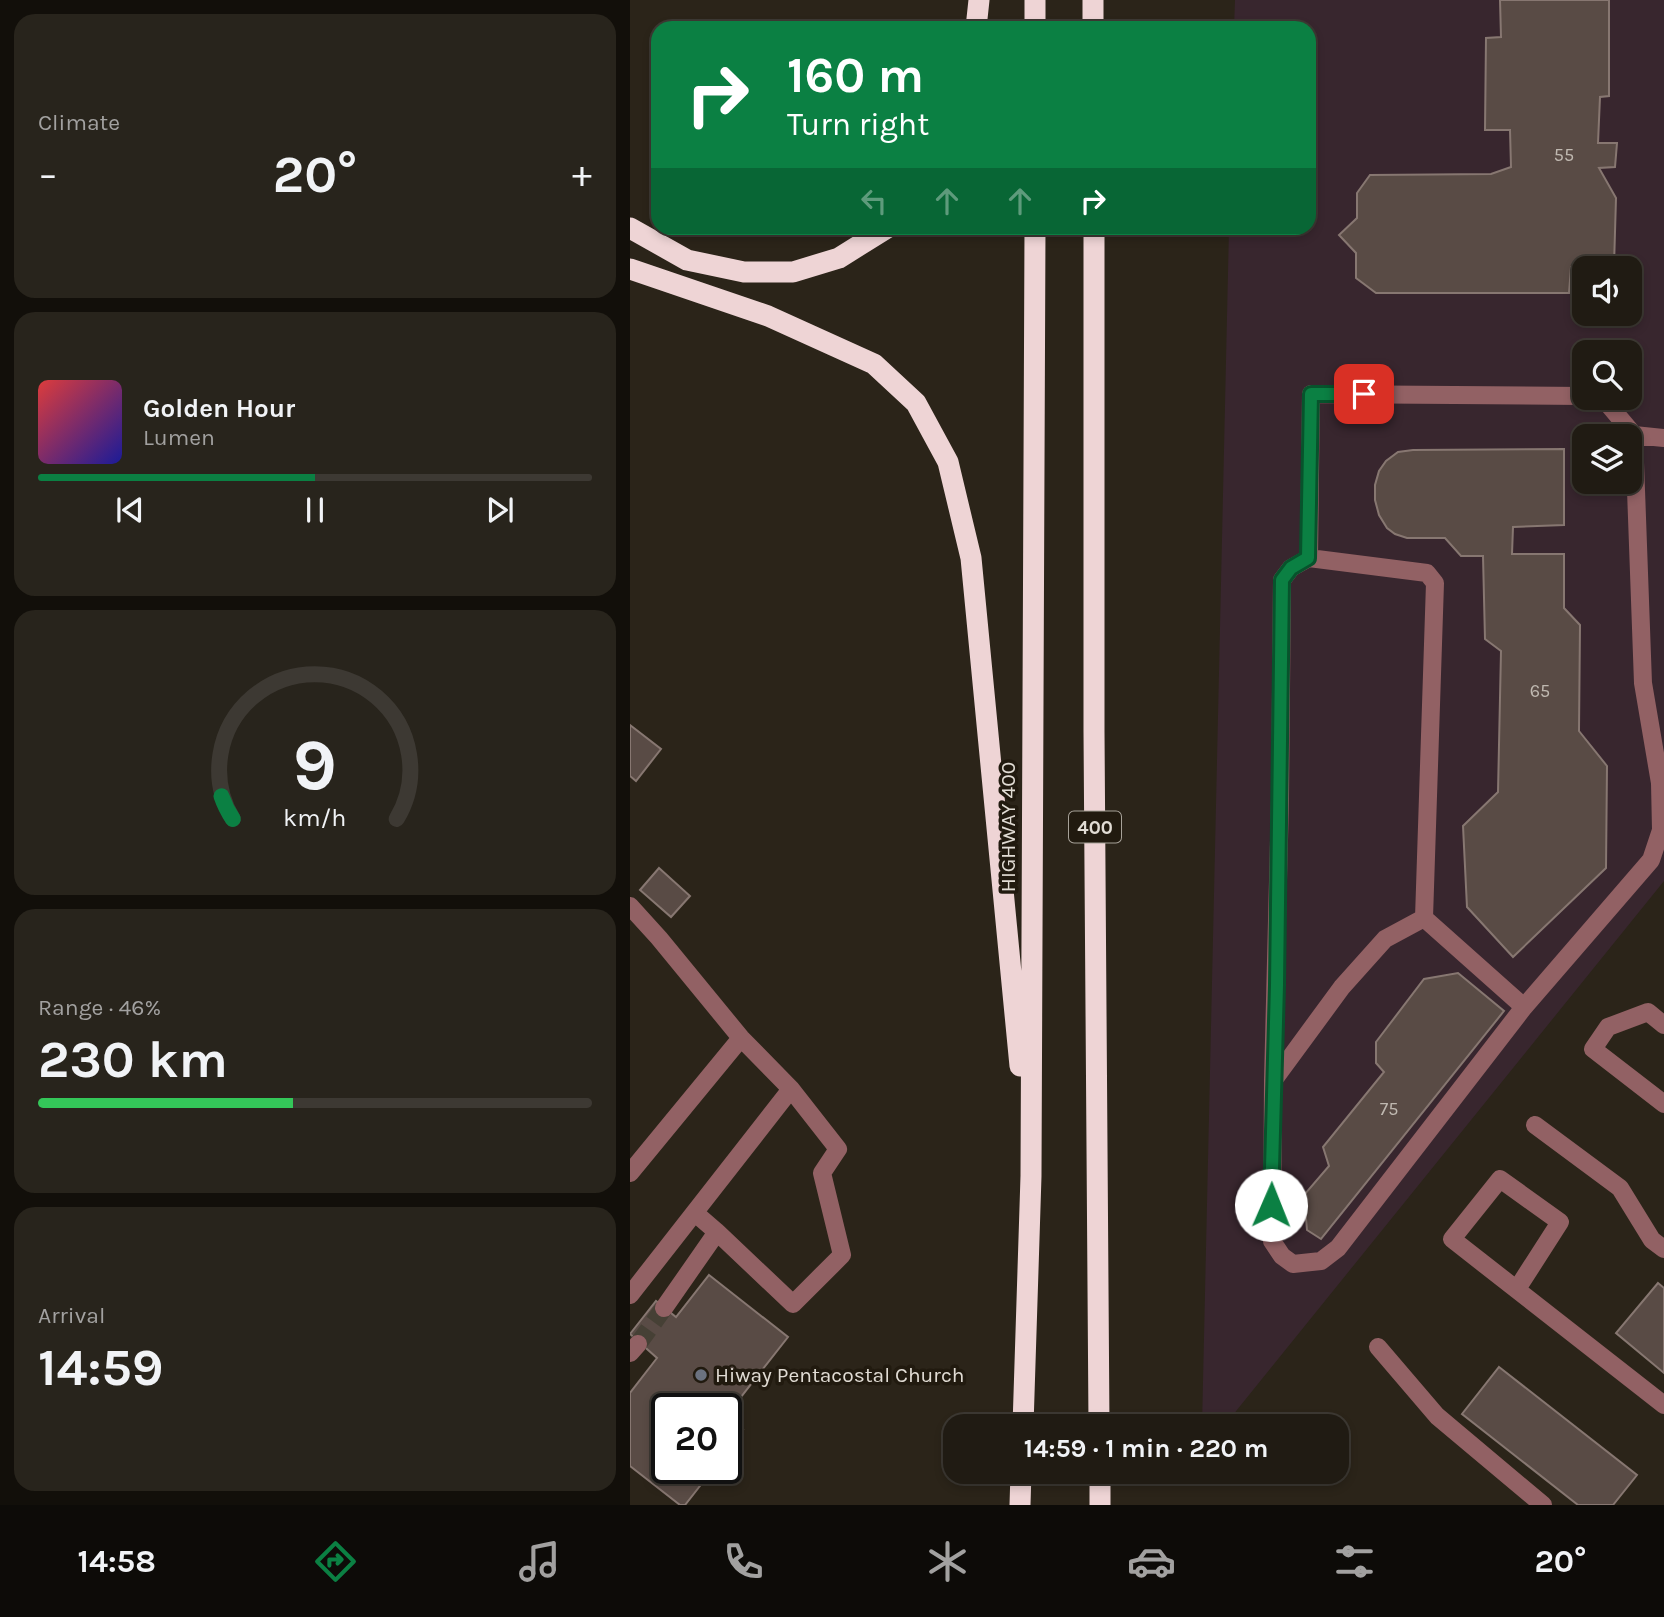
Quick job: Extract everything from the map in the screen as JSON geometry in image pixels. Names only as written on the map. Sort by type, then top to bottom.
[{"type":"highway","points":[[977,21],[979,0]]},
{"type":"highway","points":[[1035,0],[1035,21]]},
{"type":"highway","points":[[1093,0],[1093,21]]},
{"type":"highway","points":[[630,228],[687,260],[744,272],[793,272],[839,258],[876,235]]},
{"type":"highway","name":"HIGHWAY 400","points":[[1023,1414],[1031,1176],[1035,235]]},
{"type":"highway","name":"400","points":[[1094,235],[1099,1414]]},
{"type":"highway","points":[[635,268],[768,316],[874,364],[916,403],[948,462],[971,558],[1031,1176]]},
{"type":"highway","points":[[1020,1505],[1021,1484]]},
{"type":"highway","points":[[1100,1484],[1100,1505]]},
{"type":"lane","points":[[1308,558],[1311,394],[1572,396]]},
{"type":"lane","points":[[1613,410],[1625,424]]},
{"type":"lane","points":[[1642,436],[1664,438]]},
{"type":"lane","points":[[1424,918],[1435,583],[1427,573],[1308,558],[1291,568],[1282,580],[1272,1241],[1293,1264],[1321,1261],[1338,1248],[1524,1007],[1651,860],[1661,830],[1662,783],[1643,683],[1636,494]]},
{"type":"lane","points":[[630,906],[741,1038],[791,1089],[838,1149],[822,1173],[842,1255],[793,1304],[695,1213]]},
{"type":"lane","points":[[1424,918],[1524,1007]]},
{"type":"lane","points":[[1273,1081],[1342,987],[1385,939],[1424,918]]},
{"type":"lane","points":[[1664,1025],[1648,1012],[1608,1027],[1593,1049],[1664,1104]]},
{"type":"lane","points":[[630,1173],[741,1038]]},
{"type":"lane","points":[[630,1295],[791,1089]]},
{"type":"lane","points":[[1535,1125],[1620,1188],[1652,1240],[1664,1249]]},
{"type":"lane","points":[[1517,1289],[1560,1222],[1500,1180],[1452,1239],[1664,1405]]},
{"type":"lane","points":[[664,1308],[717,1231]]},
{"type":"lane","points":[[1378,1347],[1437,1416],[1543,1505]]},
{"type":"shaded area","points":[[1235,0],[1664,0],[1664,881],[1234,1414],[1202,1414],[1229,235],[1316,235],[1316,21],[1234,21]]},
{"type":"building","points":[[1500,0],[1609,0],[1609,96],[1600,97],[1598,143],[1617,143],[1615,167],[1599,168],[1616,198],[1614,256],[1572,256],[1569,293],[1376,293],[1356,278],[1356,253],[1339,235],[1357,218],[1357,193],[1370,175],[1491,174],[1511,167],[1510,130],[1485,130],[1486,38],[1501,37]]},
{"type":"building","points":[[1564,449],[1564,525],[1513,527],[1512,554],[1564,554],[1564,608],[1580,625],[1579,731],[1607,766],[1606,868],[1513,957],[1467,907],[1463,826],[1498,792],[1501,651],[1485,639],[1483,556],[1461,556],[1445,538],[1407,538],[1395,534],[1387,528],[1379,515],[1375,485],[1379,471],[1386,461],[1398,452]]},
{"type":"building","points":[[630,725],[661,749],[636,781],[630,776]]},
{"type":"building","points":[[659,868],[690,896],[671,917],[640,890]]},
{"type":"building","points":[[1458,973],[1504,1011],[1321,1239],[1307,1230],[1304,1195],[1329,1166],[1323,1147],[1384,1072],[1376,1063],[1376,1042],[1424,979]]},
{"type":"building","name":"Hiway Pentacostal Church","points":[[709,1275],[788,1337],[742,1396],[742,1393],[651,1393],[651,1482],[630,1466],[630,1393],[657,1358],[630,1334],[656,1301],[676,1317]]},
{"type":"building","points":[[1658,1283],[1664,1288],[1664,1373],[1616,1333]]},
{"type":"building","points":[[1499,1367],[1637,1475],[1613,1505],[1578,1505],[1462,1414]]},
{"type":"building","name":"Hiway Pentacostal Church","points":[[653,1484],[701,1484],[685,1505],[680,1505]]},
{"type":"tunnel","points":[[638,1344],[664,1308]]},
{"type":"place","name":"Hiway Pentacostal Church","points":[[701,1375]]},
{"type":"route","points":[[1271,1205],[1277,985],[1282,580],[1291,568],[1308,558],[1311,394],[1364,394]]}]
